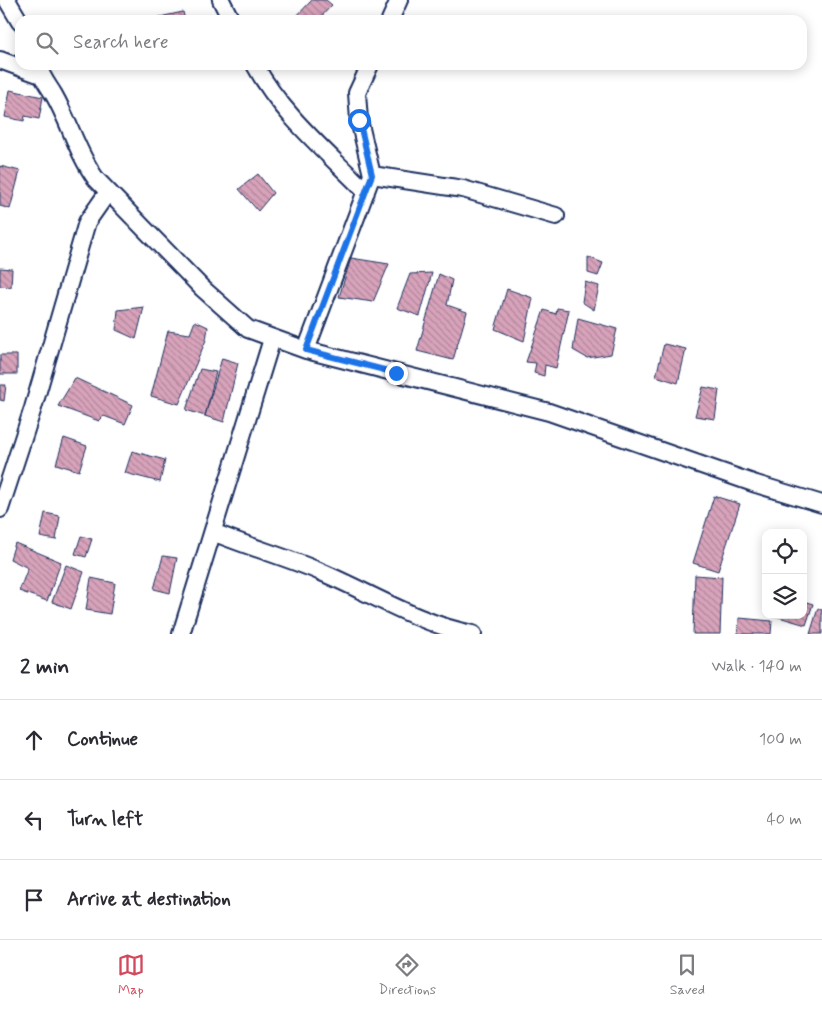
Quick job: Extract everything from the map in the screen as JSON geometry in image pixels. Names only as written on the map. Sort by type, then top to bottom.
[{"type":"street","points":[[7,0],[16,15]]},
{"type":"street","points":[[221,0],[228,15]]},
{"type":"street","points":[[392,15],[399,0]]},
{"type":"street","points":[[0,60],[15,64]]},
{"type":"street","points":[[39,70],[55,96],[87,166],[108,192],[202,288],[248,329],[306,350],[549,412],[756,484],[822,504]]},
{"type":"street","points":[[258,70],[266,86],[298,125],[366,192]]},
{"type":"street","points":[[306,350],[372,175],[359,120],[357,94],[368,70]]},
{"type":"street","points":[[372,175],[462,189],[556,216]]},
{"type":"street","points":[[0,509],[33,408],[88,222],[108,192]]},
{"type":"street","points":[[181,634],[272,339]]},
{"type":"street","points":[[213,532],[320,572],[393,606],[473,634]]},
{"type":"building","points":[[312,0],[326,0],[332,5],[323,15],[298,15]]},
{"type":"building","points":[[183,12],[184,15],[169,15]]},
{"type":"building","points":[[10,90],[43,97],[39,119],[25,116],[24,121],[5,117]]},
{"type":"building","points":[[0,166],[20,171],[10,209],[0,206]]},
{"type":"building","points":[[258,174],[273,193],[258,211],[239,189]]},
{"type":"building","points":[[588,257],[603,263],[598,276],[588,273]]},
{"type":"building","points":[[351,258],[389,264],[373,302],[339,297]]},
{"type":"building","points":[[0,268],[12,269],[11,287],[0,286]]},
{"type":"building","points":[[432,273],[420,316],[397,308],[410,274]]},
{"type":"building","points":[[439,274],[452,280],[447,305],[467,312],[453,360],[417,351]]},
{"type":"building","points":[[585,282],[599,286],[594,310],[582,302]]},
{"type":"building","points":[[507,289],[533,298],[524,341],[495,329]]},
{"type":"building","points":[[144,307],[136,339],[116,330],[118,310]]},
{"type":"building","points":[[557,308],[569,310],[556,368],[545,365],[544,376],[534,373],[536,363],[526,362],[544,310],[556,314]]},
{"type":"building","points":[[578,318],[617,329],[611,354],[587,358],[573,350]]},
{"type":"building","points":[[195,321],[208,327],[206,340],[179,404],[151,396],[168,331],[190,334]]},
{"type":"building","points":[[664,344],[686,349],[678,383],[656,376]]},
{"type":"building","points":[[0,355],[17,355],[17,374],[0,374]]},
{"type":"building","points":[[222,358],[238,363],[224,422],[205,416]]},
{"type":"building","points":[[200,369],[216,372],[205,416],[186,410]]},
{"type":"building","points":[[75,378],[133,405],[125,424],[104,416],[99,421],[58,406]]},
{"type":"building","points":[[0,385],[6,385],[4,401],[0,400]]},
{"type":"building","points":[[703,387],[719,390],[715,419],[695,416]]},
{"type":"building","points":[[64,438],[87,446],[79,471],[56,464]]},
{"type":"building","points":[[132,451],[165,460],[160,482],[125,473]]},
{"type":"building","points":[[714,496],[740,504],[718,571],[693,563]]},
{"type":"building","points":[[45,513],[60,516],[56,540],[40,537]]},
{"type":"building","points":[[81,536],[92,539],[86,557],[75,554]]},
{"type":"building","points":[[15,543],[61,562],[47,601],[19,591],[28,568],[10,559]]},
{"type":"building","points":[[163,556],[177,558],[170,593],[154,589]]},
{"type":"building","points":[[66,565],[84,572],[71,609],[52,602]]},
{"type":"building","points":[[695,575],[722,577],[720,634],[693,634]]},
{"type":"building","points":[[91,578],[115,583],[110,614],[86,610]]},
{"type":"building","points":[[807,602],[813,604],[806,625],[786,619],[807,619]]},
{"type":"building","points":[[818,608],[822,610],[822,634],[810,634]]},
{"type":"building","points":[[739,618],[772,621],[771,634],[738,634]]},
{"type":"route","points":[[359,120],[372,175],[306,350],[396,373]]}]
